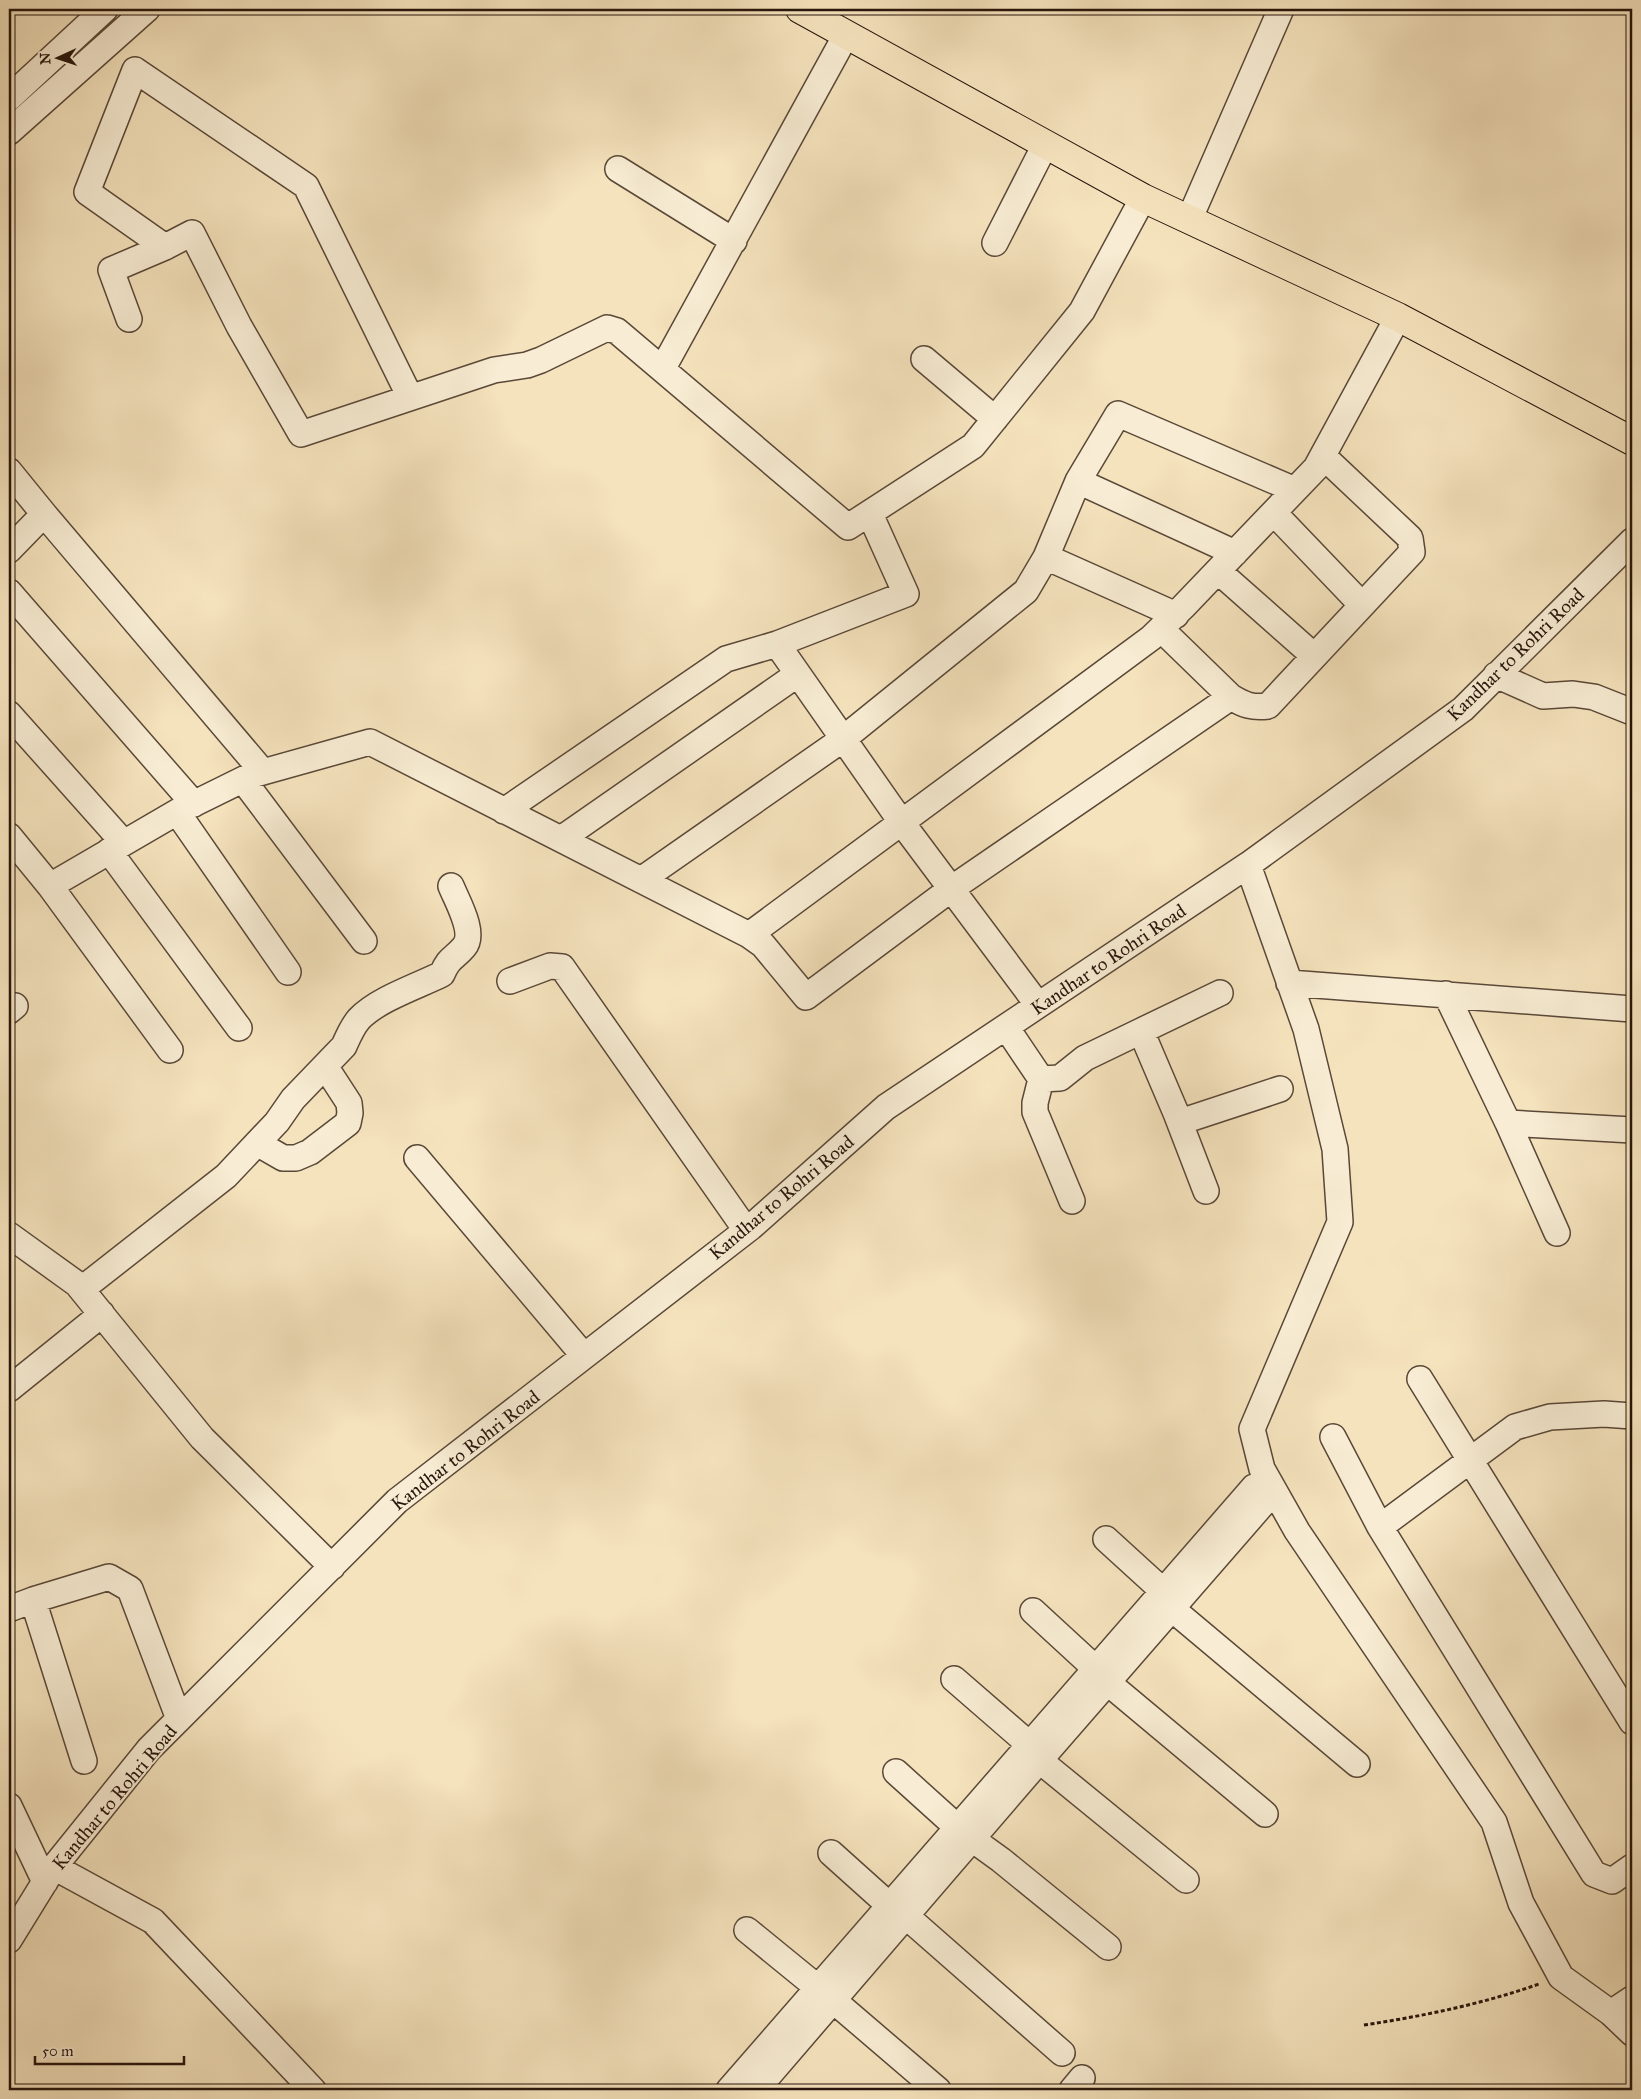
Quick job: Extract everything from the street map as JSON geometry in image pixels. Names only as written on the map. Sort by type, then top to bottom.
[{"type":"main road","points":[[800,9],[1143,198],[1398,317],[1632,441]]},
{"type":"street","points":[[9,98],[105,9]]},
{"type":"street","points":[[9,132],[147,9]]},
{"type":"street","points":[[1189,220],[1281,9]]},
{"type":"street","points":[[663,368],[846,35]]},
{"type":"street","points":[[165,247],[87,192],[135,70],[306,186],[410,397]]},
{"type":"street","points":[[995,243],[1045,144]]},
{"type":"street","points":[[618,169],[734,241]]},
{"type":"street","points":[[129,319],[111,270],[165,247],[192,232],[239,326],[301,434],[494,370],[528,365],[607,328],[617,331],[663,368],[848,527],[974,446],[1082,311],[1143,198]]},
{"type":"street","points":[[749,935],[1151,638],[1168,622],[1316,468],[1398,317]]},
{"type":"street","points":[[924,359],[995,419]]},
{"type":"street","points":[[641,880],[843,739],[1026,592],[1046,557],[1078,481],[1118,414],[1295,490]]},
{"type":"street","points":[[1046,557],[1168,622],[1231,697],[1244,705],[1255,708],[1268,706],[1412,552],[1413,545],[1410,538],[1323,456]]},
{"type":"street","points":[[9,471],[253,776],[364,941]]},
{"type":"street","points":[[1078,481],[1235,553]]},
{"type":"street","points":[[1274,513],[1362,605]]},
{"type":"street","points":[[9,550],[44,514]]},
{"type":"street","points":[[504,811],[726,659],[776,644],[906,594],[870,514]]},
{"type":"street","name":"Kandhar to Rohri Road","points":[[9,1940],[50,1874],[149,1748],[397,1502],[746,1230],[886,1107],[1248,865],[1463,709],[1632,541]]},
{"type":"street","points":[[1218,571],[1314,656]]},
{"type":"street","points":[[9,592],[185,808],[288,972]]},
{"type":"street","points":[[776,644],[902,823],[1038,1005]]},
{"type":"street","points":[[561,839],[798,674]]},
{"type":"street","points":[[1496,675],[1543,696],[1573,694],[1594,697],[1632,712]]},
{"type":"street","points":[[50,886],[116,846],[185,808],[253,776],[370,742],[749,935],[763,946],[806,996],[951,889],[1231,697]]},
{"type":"street","points":[[9,714],[116,846],[239,1028]]},
{"type":"street","points":[[9,836],[50,886],[170,1050]]},
{"type":"street","points":[[1248,865],[1306,1029],[1335,1149],[1340,1222],[1252,1429],[1262,1469],[1297,1531],[1494,1822],[1521,1903],[1561,1977],[1611,2013],[1632,2033]]},
{"type":"street","points":[[82,1289],[226,1176],[277,1122],[293,1099],[344,1046],[359,1019],[384,1002],[442,974],[448,961],[464,947],[469,939],[468,929],[451,886]]},
{"type":"street","points":[[510,981],[550,966],[562,967],[746,1230]]},
{"type":"street","points":[[1289,983],[1446,994],[1506,1001],[1632,1009]]},
{"type":"street","points":[[1041,1080],[1060,1078],[1085,1058],[1220,993]]},
{"type":"street","points":[[1446,994],[1508,1123],[1557,1233]]},
{"type":"street","points":[[1006,1027],[1041,1080],[1034,1112],[1072,1201]]},
{"type":"street","points":[[1141,1031],[1180,1122],[1206,1191]]},
{"type":"street","points":[[257,1143],[283,1158],[296,1158],[310,1152],[348,1123],[349,1103],[325,1066]]},
{"type":"street","points":[[1180,1122],[1280,1089]]},
{"type":"street","points":[[1508,1123],[1632,1130]]},
{"type":"street","points":[[417,1158],[584,1356]]},
{"type":"street","points":[[9,1235],[82,1289],[202,1438],[332,1567]]},
{"type":"street","points":[[9,1389],[102,1314]]},
{"type":"street","points":[[1420,1379],[1632,1722]]},
{"type":"street","points":[[1380,1528],[1515,1427],[1550,1416],[1604,1414],[1632,1416]]},
{"type":"street","points":[[1333,1436],[1380,1528],[1594,1874],[1612,1882],[1632,1867]]},
{"type":"street","points":[[1106,1539],[1167,1600],[1357,1764]]},
{"type":"street","points":[[9,1609],[109,1577],[130,1589],[179,1719]]},
{"type":"street","points":[[33,1600],[84,1761]]},
{"type":"street","points":[[729,2090],[826,1995],[1167,1600]]},
{"type":"street","points":[[1032,1611],[1102,1675],[1265,1814]]},
{"type":"street","points":[[954,1679],[1034,1753],[1186,1880]]},
{"type":"street","points":[[896,1772],[965,1834],[1001,1860],[1108,1947]]},
{"type":"street","points":[[9,1806],[50,1874],[153,1921],[314,2090]]},
{"type":"street","points":[[831,1853],[1062,2053]]},
{"type":"street","points":[[747,1930],[938,2090]]},
{"type":"street","points":[[765,2087],[826,1995]]},
{"type":"street","points":[[1611,2013],[1632,1999]]},
{"type":"path","points":[[1364,2025],[1414,2018],[1501,1998],[1561,1977]]}]
